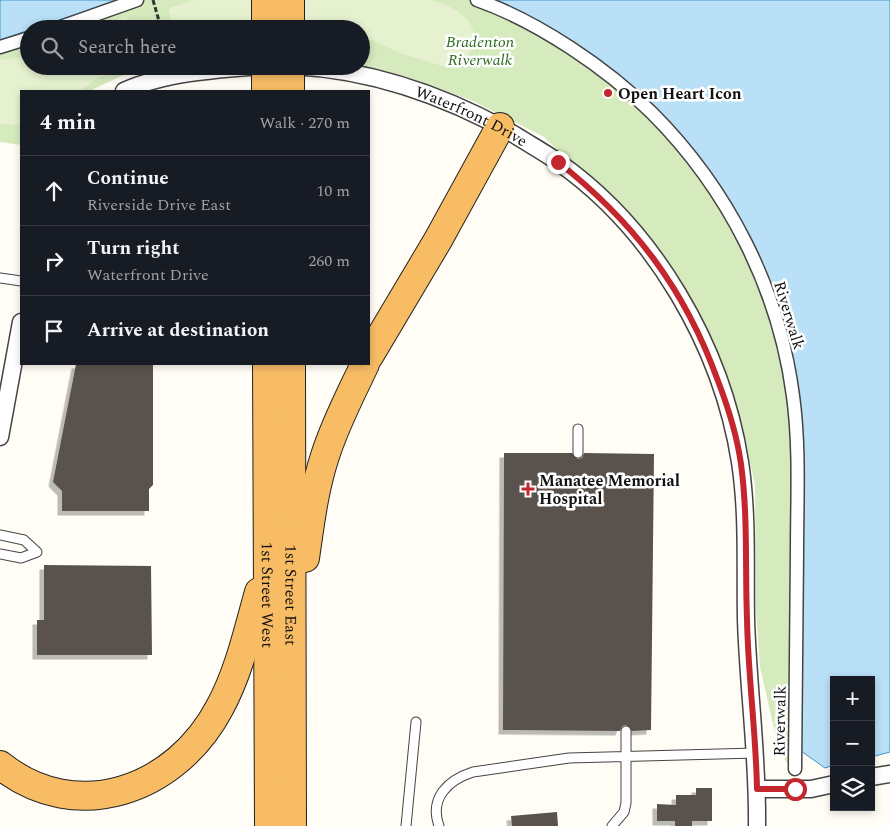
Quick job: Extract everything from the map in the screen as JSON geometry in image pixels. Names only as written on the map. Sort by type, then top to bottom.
[{"type":"highway","points":[[266,0],[266,20]]},
{"type":"highway","points":[[290,0],[290,20]]},
{"type":"highway","points":[[266,75],[266,90]]},
{"type":"highway","points":[[290,75],[290,90]]},
{"type":"highway","points":[[370,354],[438,240],[500,127]]},
{"type":"highway","name":"1st Street West","points":[[267,365],[269,826]]},
{"type":"highway","name":"1st Street East","points":[[291,365],[292,826]]},
{"type":"highway","points":[[292,646],[317,482],[334,430],[365,365]]},
{"type":"highway","points":[[0,765],[14,779],[48,795],[81,804],[109,801],[135,792],[161,778],[190,750],[220,708],[239,659],[268,562]]},
{"type":"street","points":[[80,20],[136,0]]},
{"type":"street","name":"Riverwalk","points":[[477,0],[508,13],[568,47],[611,76],[642,102],[691,156],[707,177],[730,213],[760,272],[784,347],[797,429],[795,769]]},
{"type":"street","points":[[0,47],[20,41]]},
{"type":"street","points":[[131,90],[160,86],[192,75]]},
{"type":"street","name":"Waterfront Drive","points":[[354,75],[401,86],[464,109],[500,127],[558,162],[604,202],[631,230],[673,284],[695,322],[711,361],[730,417],[742,478],[746,524],[748,652],[756,753],[757,826]]},
{"type":"street","points":[[0,437],[20,327]]},
{"type":"street","points":[[875,776],[890,774]]},
{"type":"street","points":[[757,789],[812,789],[830,785]]},
{"type":"lane","points":[[0,278],[20,281]]},
{"type":"lane","points":[[578,429],[578,453]]},
{"type":"lane","points":[[0,535],[24,540],[37,552],[21,558],[0,554]]},
{"type":"lane","points":[[406,826],[416,722]]},
{"type":"lane","points":[[612,826],[624,812],[626,803],[626,731]]},
{"type":"lane","points":[[439,826],[436,818],[437,803],[446,787],[458,777],[479,771],[570,758],[756,753]]},
{"type":"path","points":[[153,0],[159,20]]},
{"type":"green space","name":"Bradenton Riverwalk","points":[[118,0],[486,0],[569,41],[702,162],[719,186],[743,227],[798,391],[804,446],[801,772],[788,764],[779,751],[760,667],[756,610],[755,485],[743,430],[730,385],[715,346],[693,305],[650,238],[544,137],[471,100],[401,75],[370,68],[370,20],[59,20]]},
{"type":"green space","points":[[194,0],[431,0],[460,13],[472,28],[474,36],[472,46],[464,59],[458,65],[446,67],[402,54],[370,40],[370,20],[171,20],[170,8]]},
{"type":"green space","points":[[124,17],[130,20],[116,20]]},
{"type":"green space","points":[[20,33],[20,75],[124,75],[91,90],[20,90],[20,145],[0,142],[0,40]]},
{"type":"green space","points":[[20,57],[20,75],[106,75],[98,78],[81,90],[20,90],[20,125],[0,124],[0,60]]},
{"type":"water","points":[[0,0],[118,0],[59,20],[20,20],[20,33],[0,40]]},
{"type":"water","points":[[486,0],[890,0],[890,752],[875,756],[875,676],[830,676],[830,766],[825,768],[801,751],[802,422],[798,391],[739,219],[719,186],[696,155],[639,93]]},
{"type":"building","points":[[76,365],[153,365],[153,485],[149,489],[149,511],[62,511],[62,491],[53,482]]},
{"type":"building","points":[[504,453],[572,453],[578,459],[582,458],[584,453],[654,454],[651,730],[632,731],[626,725],[622,726],[620,731],[503,730]]},
{"type":"building","points":[[44,565],[151,566],[152,655],[37,655],[37,620],[44,620]]},
{"type":"building","points":[[696,788],[712,788],[712,821],[692,821],[692,826],[675,826],[675,821],[657,821],[657,804],[676,805],[676,795],[696,795]]},
{"type":"building","points":[[557,812],[558,826],[512,826],[511,816]]},
{"type":"place","name":"Open Heart Icon","points":[[608,93]]},
{"type":"place","name":"Manatee Memorial Hospital","points":[[528,489]]},
{"type":"route","points":[[558,162],[615,212],[646,247],[673,284],[695,322],[711,361],[730,417],[738,449],[742,478],[746,524],[746,618],[757,789],[795,789]]}]
